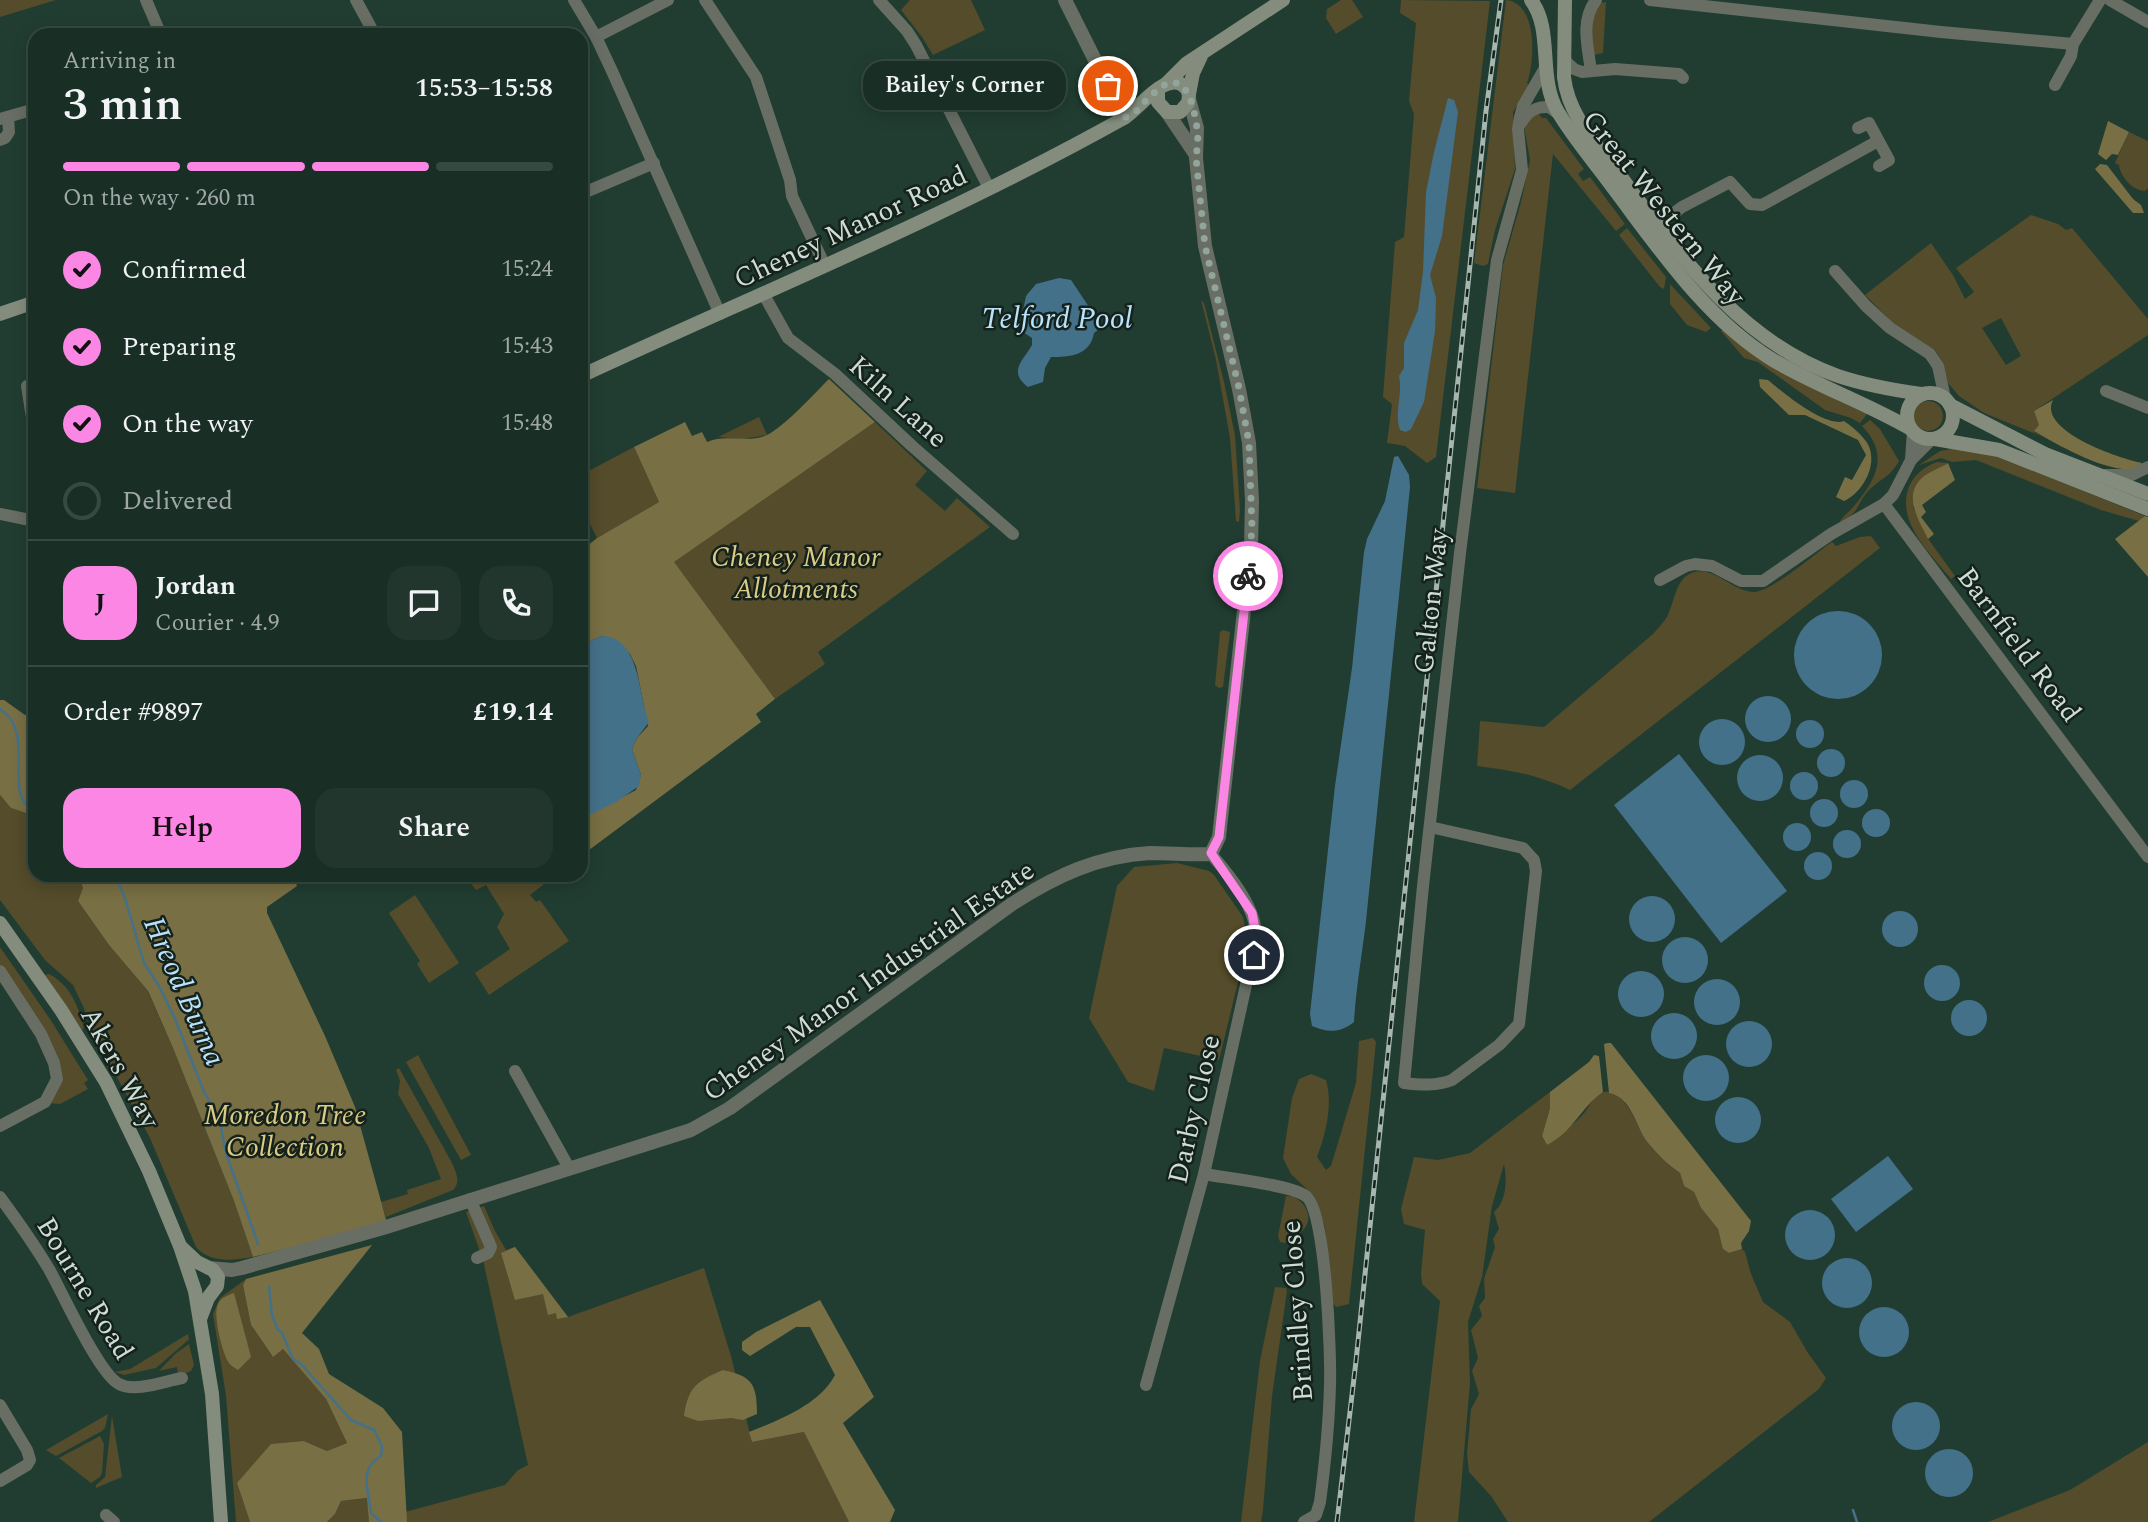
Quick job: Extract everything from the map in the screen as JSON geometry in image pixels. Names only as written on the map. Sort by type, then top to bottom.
[{"type":"main road","name":"Cheney Manor Road","points":[[588,373],[764,295],[989,188],[1130,115],[1178,71],[1283,0]]},
{"type":"main road","name":"Great Western Way","points":[[1531,0],[1542,24],[1548,88],[1560,116],[1668,258],[1703,299],[1729,325],[1772,359],[1912,430]]},
{"type":"main road","name":"Great Western Way","points":[[1565,0],[1564,60],[1568,100],[1581,124],[1658,225],[1733,313],[1779,347],[1838,376],[1873,386],[1924,393]]},
{"type":"main road","points":[[1189,96],[1179,83],[1163,86],[1157,99],[1164,110],[1180,112],[1189,96],[1192,78],[1201,56]]},
{"type":"main road","name":"Cheney Manor Road","points":[[1130,115],[1164,110]]},
{"type":"main road","points":[[0,314],[28,304]]},
{"type":"main road","points":[[2148,494],[2094,475],[2018,441],[1936,394],[1924,393],[1915,397],[1908,409],[1906,416],[1912,430],[1922,438],[1999,450],[2148,509]]},
{"type":"main road","points":[[1933,439],[1950,427],[1953,414],[1947,402]]},
{"type":"main road","name":"Akers Way","points":[[0,923],[61,1010],[106,1082],[149,1171],[180,1246],[193,1287],[212,1394],[221,1522]]},
{"type":"main road","name":"Akers Way","points":[[180,1246],[218,1277],[214,1290]]},
{"type":"main road","points":[[206,1268],[193,1274],[193,1287],[203,1295],[214,1290]]},
{"type":"main road","points":[[199,1320],[214,1290]]},
{"type":"street","points":[[146,0],[158,28]]},
{"type":"street","points":[[356,0],[371,28]]},
{"type":"street","points":[[574,0],[596,37],[720,314]]},
{"type":"street","points":[[596,37],[668,0]]},
{"type":"street","points":[[705,0],[756,77],[790,180],[792,194],[825,266]]},
{"type":"street","points":[[879,0],[916,45],[989,188]]},
{"type":"street","points":[[1065,0],[1130,115]]},
{"type":"street","points":[[1568,100],[1572,87],[1586,71],[1586,27],[1590,9],[1596,0]]},
{"type":"street","points":[[1650,0],[2073,44]]},
{"type":"street","points":[[2055,85],[2071,56],[2073,44],[2100,0]]},
{"type":"street","points":[[2110,0],[2148,22]]},
{"type":"street","points":[[1564,60],[1574,69],[1586,71],[1642,70],[1679,74],[1684,78]]},
{"type":"street","name":"Galton Way","points":[[1430,827],[1523,848],[1534,860],[1536,871],[1523,1000],[1519,1024],[1512,1034],[1468,1070],[1444,1083],[1404,1083],[1430,827],[1460,553],[1497,260],[1522,170],[1518,129],[1523,106],[1545,68]]},
{"type":"street","points":[[1189,96],[1196,119],[1196,155],[1208,266],[1239,388],[1247,433],[1252,501],[1251,547],[1219,837],[1211,853]]},
{"type":"street","points":[[1518,129],[1527,113],[1535,108],[1549,107],[1560,116]]},
{"type":"street","points":[[1164,110],[1196,155]]},
{"type":"street","points":[[0,139],[5,138],[9,132],[4,118],[28,111]]},
{"type":"street","points":[[1858,128],[1868,122],[1889,160],[1879,166]]},
{"type":"street","points":[[1658,225],[1682,207],[1730,182],[1750,204],[1762,205],[1878,141]]},
{"type":"street","points":[[588,191],[654,163]]},
{"type":"street","points":[[1835,271],[1844,289],[1890,328],[1930,354],[1938,366],[1947,402]]},
{"type":"street","name":"Kiln Lane","points":[[764,295],[788,338],[840,379],[1013,534]]},
{"type":"street","points":[[1924,393],[1939,377]]},
{"type":"street","points":[[27,386],[28,392]]},
{"type":"street","points":[[2105,391],[2148,408]]},
{"type":"street","points":[[1911,460],[1912,430]]},
{"type":"street","points":[[1660,580],[1686,566],[1700,564],[1718,568],[1741,582],[1763,581],[1831,534],[1884,504],[1893,495],[1911,460],[1933,439]]},
{"type":"street","points":[[2094,475],[2132,475],[2148,467]]},
{"type":"street","name":"Barnfield Road","points":[[1884,504],[2148,857]]},
{"type":"street","points":[[0,514],[28,519]]},
{"type":"street","name":"Cheney Manor Industrial Estate","points":[[206,1268],[242,1268],[383,1228],[691,1130],[710,1121],[1012,904],[1060,875],[1097,861],[1135,855],[1211,853]]},
{"type":"street","name":"Darby Close","points":[[1146,1385],[1204,1174],[1254,955],[1256,934],[1251,910],[1211,853]]},
{"type":"street","points":[[0,971],[41,1034],[54,1063],[57,1079],[45,1102],[0,1126]]},
{"type":"street","points":[[515,1072],[569,1168]]},
{"type":"street","name":"Brindley Close","points":[[1204,1174],[1296,1190],[1310,1199],[1315,1211],[1321,1240],[1330,1389],[1320,1502],[1316,1515],[1304,1522]]},
{"type":"street","name":"Bourne Road","points":[[0,1197],[38,1252],[111,1379],[129,1387],[183,1378]]},
{"type":"street","points":[[470,1199],[490,1244],[488,1253],[477,1258]]},
{"type":"street","name":"Cheney Manor Industrial Estate","points":[[214,1290],[242,1268]]},
{"type":"street","points":[[0,1405],[27,1450],[30,1460],[27,1465],[0,1481]]},
{"type":"green space","points":[[0,0],[56,0],[0,17]]},
{"type":"green space","points":[[910,0],[971,0],[985,30],[933,55],[901,10]]},
{"type":"green space","points":[[1341,0],[1352,0],[1363,17],[1336,34],[1326,18],[1327,9]]},
{"type":"green space","points":[[1401,0],[1490,1],[1436,457],[1427,463],[1405,446],[1387,443],[1392,404],[1383,397],[1395,242],[1404,237],[1414,114],[1409,101],[1416,23],[1400,13]]},
{"type":"green space","points":[[1506,0],[1524,11],[1529,22],[1532,61],[1527,83],[1530,86],[1513,112],[1515,169],[1495,230],[1488,264],[1483,266],[1474,263]]},
{"type":"green space","points":[[1606,2],[1603,53],[1594,55],[1590,24],[1600,3]]},
{"type":"green space","points":[[1537,112],[1542,118],[1546,118],[1584,169],[1578,174],[1583,181],[1590,177],[1625,224],[1616,231],[1553,154],[1515,493],[1477,488],[1503,265],[1530,160],[1524,126]]},
{"type":"green space","points":[[2108,121],[2129,132],[2118,155],[2112,154],[2106,160],[2098,154]]},
{"type":"green space","points":[[2129,132],[2148,141],[2148,188],[2145,191],[2128,182],[2119,165],[2115,163]]},
{"type":"green space","points":[[2100,164],[2107,165],[2133,199],[2141,205],[2144,213],[2133,213],[2095,169]]},
{"type":"green space","points":[[2031,215],[2058,224],[2066,230],[2072,228],[2148,319],[2148,335],[2034,411],[2040,425],[2034,432],[2046,438],[1984,413],[1959,396],[1948,383],[1941,359],[1935,350],[1900,330],[1865,295],[1931,243],[1953,275],[1965,299],[1974,292],[1956,268]],"holes":[[[2001,318],[2021,356],[2006,365],[1982,328]]]},
{"type":"green space","points":[[1627,228],[1666,277],[1664,289],[1619,235]]},
{"type":"green space","points":[[1670,284],[1711,328],[1706,332],[1687,325],[1670,304]]},
{"type":"green space","points":[[1201,300],[1224,382],[1235,435],[1239,522],[1236,521],[1230,438],[1216,360]]},
{"type":"green space","points":[[1723,329],[1810,387],[1867,414],[1860,423],[1825,410],[1758,362],[1744,358],[1721,331]]},
{"type":"green space","points":[[829,379],[875,422],[674,562],[775,699],[756,714],[761,722],[588,851],[588,815],[636,790],[641,775],[632,749],[637,738],[648,726],[636,666],[630,654],[617,641],[602,636],[588,642],[588,545],[659,502],[634,447],[685,422],[692,436],[702,432],[707,442],[722,438],[760,438],[774,431]]},
{"type":"green space","points":[[1759,379],[1768,380],[1815,414],[1836,422],[1844,421],[1863,437],[1870,448],[1871,466],[1864,483],[1851,497],[1844,501],[1836,497],[1845,477],[1852,480],[1866,455],[1858,440],[1805,415],[1789,415],[1760,387]]},
{"type":"green space","points":[[2053,400],[2051,411],[2057,422],[2069,433],[2117,456],[2142,463],[2139,468],[2114,468],[2070,451],[2034,431],[2039,425],[2034,411]]},
{"type":"green space","points":[[1928,401],[1934,402],[1942,410],[1942,422],[1934,430],[1928,431],[1922,430],[1914,422],[1913,416],[1914,410],[1922,402]]},
{"type":"green space","points":[[759,417],[767,435],[743,439],[718,437]]},
{"type":"green space","points":[[1870,420],[1880,429],[1899,461],[1888,475],[1866,493],[1852,515],[1840,522],[1868,487],[1877,467],[1876,447],[1862,426]]},
{"type":"green space","name":"Cheney Manor Allotments","points":[[875,422],[927,471],[915,485],[945,511],[957,498],[990,527],[818,652],[825,664],[775,699],[673,562]]},
{"type":"green space","points":[[634,447],[659,502],[597,538],[588,520],[588,471]]},
{"type":"green space","points":[[1957,448],[1985,451],[2145,516],[2139,521],[2101,510],[1976,460],[1952,462],[1941,458],[1919,465],[1940,451]]},
{"type":"green space","points":[[1937,462],[1948,463],[1942,467],[1913,507],[1929,540],[1955,576],[1951,579],[1929,554],[1915,532],[1906,505],[1913,479],[1927,466]]},
{"type":"green space","points":[[1948,463],[1955,480],[1922,505],[1926,512],[1921,517],[1934,534],[1928,539],[1915,510],[1913,495],[1925,475]]},
{"type":"green space","points":[[2145,516],[2148,517],[2148,577],[2115,539]]},
{"type":"green space","points":[[1871,536],[1880,548],[1570,790],[1524,774],[1477,766],[1480,721],[1544,727],[1653,634],[1667,617],[1676,590],[1685,577],[1703,571],[1746,591],[1755,592],[1783,579],[1832,542],[1836,546]]},
{"type":"green space","points":[[1220,632],[1230,632],[1223,687],[1219,688],[1215,685]]},
{"type":"green space","points":[[0,700],[4,700],[28,714],[28,814],[11,808],[0,795]]},
{"type":"green space","points":[[0,795],[11,808],[28,814],[28,882],[82,882],[84,888],[78,901],[109,945],[147,990],[234,1201],[253,1257],[230,1260],[215,1258],[196,1247],[150,1138],[94,1035],[73,985],[45,960],[0,900]]},
{"type":"green space","points":[[1177,863],[1209,871],[1214,875],[1243,917],[1248,941],[1219,1060],[1164,1048],[1154,1091],[1128,1082],[1089,1018],[1117,886],[1134,867]]},
{"type":"green space","name":"Moredon Tree Collection","points":[[81,882],[296,882],[297,886],[267,907],[267,913],[355,1107],[387,1223],[253,1257],[234,1201],[148,991],[109,945],[78,901],[83,888]]},
{"type":"green space","points":[[470,882],[547,882],[530,895],[536,902],[540,900],[569,941],[489,995],[475,973],[510,949],[497,927],[504,914],[486,885],[476,890]]},
{"type":"green space","points":[[415,895],[459,963],[429,983],[417,964],[420,961],[389,913]]},
{"type":"green space","points":[[0,947],[88,1080],[84,1083],[88,1089],[60,1104],[49,1103],[62,1082],[14,984],[0,965]]},
{"type":"green space","points":[[49,974],[72,996],[82,1020],[82,1030],[45,975]]},
{"type":"green space","points":[[1373,1038],[1376,1042],[1349,1304],[1336,1307],[1332,1302],[1325,1228],[1315,1197],[1291,1174],[1283,1158],[1292,1098],[1299,1079],[1311,1074],[1326,1080],[1328,1119],[1317,1157],[1326,1170],[1331,1166],[1356,1083],[1359,1041]]},
{"type":"green space","points":[[1611,1043],[1751,1221],[1749,1231],[1741,1243],[1742,1249],[1729,1253],[1723,1249],[1718,1229],[1701,1208],[1694,1192],[1684,1186],[1680,1173],[1648,1143],[1623,1100],[1609,1093],[1604,1044]]},
{"type":"green space","points":[[418,1055],[471,1155],[461,1160],[406,1062]]},
{"type":"green space","points":[[1594,1055],[1599,1056],[1603,1092],[1563,1134],[1547,1145],[1542,1136],[1550,1108],[1550,1092],[1589,1062]]},
{"type":"green space","points":[[399,1068],[451,1161],[457,1183],[453,1190],[386,1217],[381,1202],[408,1194],[407,1190],[441,1179],[429,1148],[398,1094],[400,1081],[396,1070]]},
{"type":"green space","points":[[1550,1092],[1550,1108],[1542,1136],[1547,1145],[1572,1125],[1598,1095],[1604,1092],[1619,1096],[1651,1147],[1680,1173],[1684,1186],[1694,1192],[1701,1208],[1718,1229],[1724,1249],[1729,1253],[1742,1249],[1745,1252],[1763,1302],[1790,1322],[1826,1378],[1819,1389],[1649,1522],[1508,1522],[1491,1496],[1469,1472],[1467,1454],[1471,1409],[1479,1394],[1472,1371],[1478,1358],[1471,1330],[1482,1316],[1479,1306],[1485,1298],[1484,1279],[1495,1247],[1493,1239],[1499,1229],[1494,1212],[1505,1190],[1504,1164],[1492,1206],[1482,1277],[1468,1322],[1470,1383],[1458,1522],[1414,1522],[1440,1301],[1422,1284],[1425,1230],[1404,1224],[1401,1209],[1414,1157],[1438,1160],[1470,1153]]},
{"type":"green space","points":[[1286,1196],[1296,1198],[1304,1205],[1308,1219],[1303,1230],[1286,1243],[1280,1242],[1278,1236]]},
{"type":"green space","points":[[484,1206],[506,1250],[515,1247],[568,1317],[704,1268],[731,1356],[752,1442],[804,1432],[849,1522],[407,1522],[405,1512],[505,1485],[518,1470],[528,1465],[483,1260],[466,1212]]},
{"type":"green space","points":[[372,1245],[302,1333],[319,1349],[329,1374],[383,1408],[402,1432],[407,1522],[369,1522],[367,1498],[341,1501],[335,1514],[327,1522],[250,1522],[237,1483],[271,1444],[304,1441],[327,1451],[347,1443],[326,1399],[283,1349],[273,1357],[251,1325],[243,1285],[246,1279]]},
{"type":"green space","points":[[515,1247],[568,1317],[557,1319],[556,1313],[548,1315],[543,1294],[515,1300],[501,1253]]},
{"type":"green space","points":[[246,1279],[243,1285],[251,1325],[272,1356],[283,1349],[326,1399],[347,1443],[327,1451],[304,1441],[237,1483],[250,1522],[236,1522],[226,1396],[213,1314],[220,1298]]},
{"type":"green space","points":[[1275,1287],[1286,1288],[1287,1291],[1272,1396],[1263,1510],[1261,1522],[1241,1522],[1260,1361]]},
{"type":"green space","points":[[234,1293],[251,1357],[238,1370],[226,1358],[217,1319],[219,1301]]},
{"type":"green space","points":[[820,1300],[874,1397],[843,1423],[895,1510],[890,1522],[849,1522],[804,1432],[752,1442],[749,1432],[785,1417],[809,1403],[828,1386],[835,1375],[810,1327],[796,1327],[750,1356],[742,1350],[742,1342],[756,1332]]},
{"type":"green space","points":[[188,1334],[189,1339],[156,1368],[124,1375],[115,1372],[130,1369]]},
{"type":"green space","points":[[189,1344],[194,1365],[191,1371],[178,1376],[177,1367],[159,1371],[175,1354]]},
{"type":"green space","points":[[723,1370],[741,1375],[751,1383],[756,1395],[757,1414],[743,1420],[731,1418],[698,1421],[684,1416],[688,1398],[695,1386]]},
{"type":"green space","points":[[108,1414],[102,1431],[56,1456],[46,1450]]},
{"type":"green space","points":[[112,1416],[122,1477],[96,1488],[105,1477]]},
{"type":"green space","points":[[100,1436],[104,1444],[102,1473],[91,1483],[59,1458]]},
{"type":"green space","points":[[2148,1442],[2148,1522],[1988,1522],[2070,1490]]},
{"type":"green space","points":[[368,1498],[369,1522],[327,1522],[335,1514],[341,1501]]},
{"type":"water","points":[[1448,98],[1454,100],[1458,112],[1442,236],[1430,275],[1436,298],[1435,331],[1424,402],[1411,429],[1406,432],[1400,430],[1398,423],[1399,376],[1404,368],[1404,343],[1418,310],[1423,272],[1426,192]]},
{"type":"water","name":"Telford Pool","points":[[1059,278],[1071,280],[1095,316],[1097,331],[1088,346],[1078,354],[1051,357],[1045,368],[1043,382],[1028,387],[1018,371],[1032,345],[1032,338],[1023,332],[1020,325],[1026,296],[1036,284]]},
{"type":"water","points":[[1398,456],[1409,475],[1410,487],[1354,1022],[1339,1030],[1329,1031],[1312,1026],[1310,1014],[1335,786],[1352,668],[1364,552],[1367,539],[1385,501],[1394,457]]},
{"type":"water","points":[[1838,611],[1855,614],[1869,624],[1879,638],[1882,655],[1879,672],[1869,686],[1855,696],[1838,699],[1821,696],[1807,686],[1797,672],[1794,655],[1797,638],[1807,624],[1821,614]]},
{"type":"water","points":[[602,636],[615,639],[624,646],[636,670],[649,722],[632,749],[641,775],[639,786],[616,802],[588,816],[588,642]]},
{"type":"water","points":[[1768,696],[1785,702],[1791,719],[1785,736],[1768,742],[1751,736],[1745,719],[1751,702]]},
{"type":"water","points":[[1722,719],[1739,725],[1745,742],[1739,759],[1722,765],[1705,759],[1699,742],[1705,725]]},
{"type":"water","points":[[1810,720],[1820,724],[1824,734],[1820,744],[1810,748],[1800,744],[1796,734],[1800,724]]},
{"type":"water","points":[[1831,749],[1841,753],[1845,763],[1841,773],[1831,777],[1821,773],[1817,763],[1821,753]]},
{"type":"water","points":[[1679,754],[1787,891],[1721,943],[1614,805]]},
{"type":"water","points":[[1760,755],[1777,761],[1783,778],[1777,795],[1760,801],[1743,795],[1737,778],[1743,761]]},
{"type":"water","points":[[1804,772],[1814,776],[1818,786],[1814,796],[1804,800],[1794,796],[1790,786],[1794,776]]},
{"type":"water","points":[[1854,780],[1864,784],[1868,794],[1864,804],[1854,808],[1844,804],[1840,794],[1844,784]]},
{"type":"water","points":[[1824,799],[1834,803],[1838,813],[1834,823],[1824,827],[1814,823],[1810,813],[1814,803]]},
{"type":"water","points":[[1876,809],[1886,813],[1890,823],[1886,833],[1876,837],[1866,833],[1862,823],[1866,813]]},
{"type":"water","points":[[1797,823],[1807,827],[1811,837],[1807,847],[1797,851],[1787,847],[1783,837],[1787,827]]},
{"type":"water","points":[[1847,830],[1857,834],[1861,844],[1857,854],[1847,858],[1837,854],[1833,844],[1837,834]]},
{"type":"water","points":[[1818,852],[1828,856],[1832,866],[1828,876],[1818,880],[1808,876],[1804,866],[1808,856]]},
{"type":"water","points":[[1652,896],[1669,902],[1675,919],[1669,936],[1652,942],[1635,936],[1629,919],[1635,902]]},
{"type":"water","points":[[1900,911],[1913,916],[1918,929],[1913,942],[1900,947],[1887,942],[1882,929],[1887,916]]},
{"type":"water","points":[[1685,937],[1702,943],[1708,960],[1702,977],[1685,983],[1668,977],[1662,960],[1668,943]]},
{"type":"water","points":[[1942,965],[1955,970],[1960,983],[1955,996],[1942,1001],[1929,996],[1924,983],[1929,970]]},
{"type":"water","points":[[1641,971],[1658,977],[1664,994],[1658,1011],[1641,1017],[1624,1011],[1618,994],[1624,977]]},
{"type":"water","points":[[1717,979],[1734,985],[1740,1002],[1734,1019],[1717,1025],[1700,1019],[1694,1002],[1700,985]]},
{"type":"water","points":[[1969,1000],[1982,1005],[1987,1018],[1982,1031],[1969,1036],[1956,1031],[1951,1018],[1956,1005]]},
{"type":"water","points":[[1674,1013],[1691,1019],[1697,1036],[1691,1053],[1674,1059],[1657,1053],[1651,1036],[1657,1019]]},
{"type":"water","points":[[1749,1021],[1766,1027],[1772,1044],[1766,1061],[1749,1067],[1732,1061],[1726,1044],[1732,1027]]},
{"type":"water","points":[[1706,1055],[1723,1061],[1729,1078],[1723,1095],[1706,1101],[1689,1095],[1683,1078],[1689,1061]]},
{"type":"water","points":[[1738,1097],[1755,1103],[1761,1120],[1755,1137],[1738,1143],[1721,1137],[1715,1120],[1721,1103]]},
{"type":"water","points":[[1888,1156],[1913,1189],[1856,1232],[1831,1199]]},
{"type":"water","points":[[1810,1210],[1828,1217],[1835,1235],[1828,1253],[1810,1260],[1792,1253],[1785,1235],[1792,1217]]},
{"type":"water","points":[[1847,1258],[1865,1265],[1872,1283],[1865,1301],[1847,1308],[1829,1301],[1822,1283],[1829,1265]]},
{"type":"water","points":[[1884,1307],[1902,1314],[1909,1332],[1902,1350],[1884,1357],[1866,1350],[1859,1332],[1866,1314]]},
{"type":"water","points":[[1916,1402],[1933,1409],[1940,1426],[1933,1443],[1916,1450],[1899,1443],[1892,1426],[1899,1409]]},
{"type":"water","points":[[1949,1449],[1966,1456],[1973,1473],[1966,1490],[1949,1497],[1932,1490],[1925,1473],[1932,1456]]},
{"type":"waterway","points":[[0,709],[11,719],[17,733],[20,792],[28,806]]},
{"type":"waterway","name":"Hreod Burna","points":[[118,882],[144,963],[175,1019],[204,1092],[219,1118],[226,1153],[258,1244]]},
{"type":"waterway","name":"Hreod Burna","points":[[269,1287],[272,1315],[293,1359],[301,1364],[351,1420],[374,1430],[382,1446],[381,1456],[369,1467],[367,1474],[371,1513],[381,1522]]},
{"type":"waterway","points":[[1853,1510],[1857,1522]]},
{"type":"railway","points":[[1337,1522],[1486,111],[1501,0]]},
{"type":"way so far","points":[[1108,86],[1124,118],[1136,111],[1160,87],[1171,82],[1179,83],[1185,88],[1194,110],[1198,141],[1196,158],[1208,266],[1239,388],[1249,443],[1252,527],[1248,576]]},
{"type":"place","name":"Bailey's Corner","points":[[1108,86]]},
{"type":"route","points":[[1248,576],[1219,837],[1211,853],[1252,913],[1256,934],[1254,955]]}]
